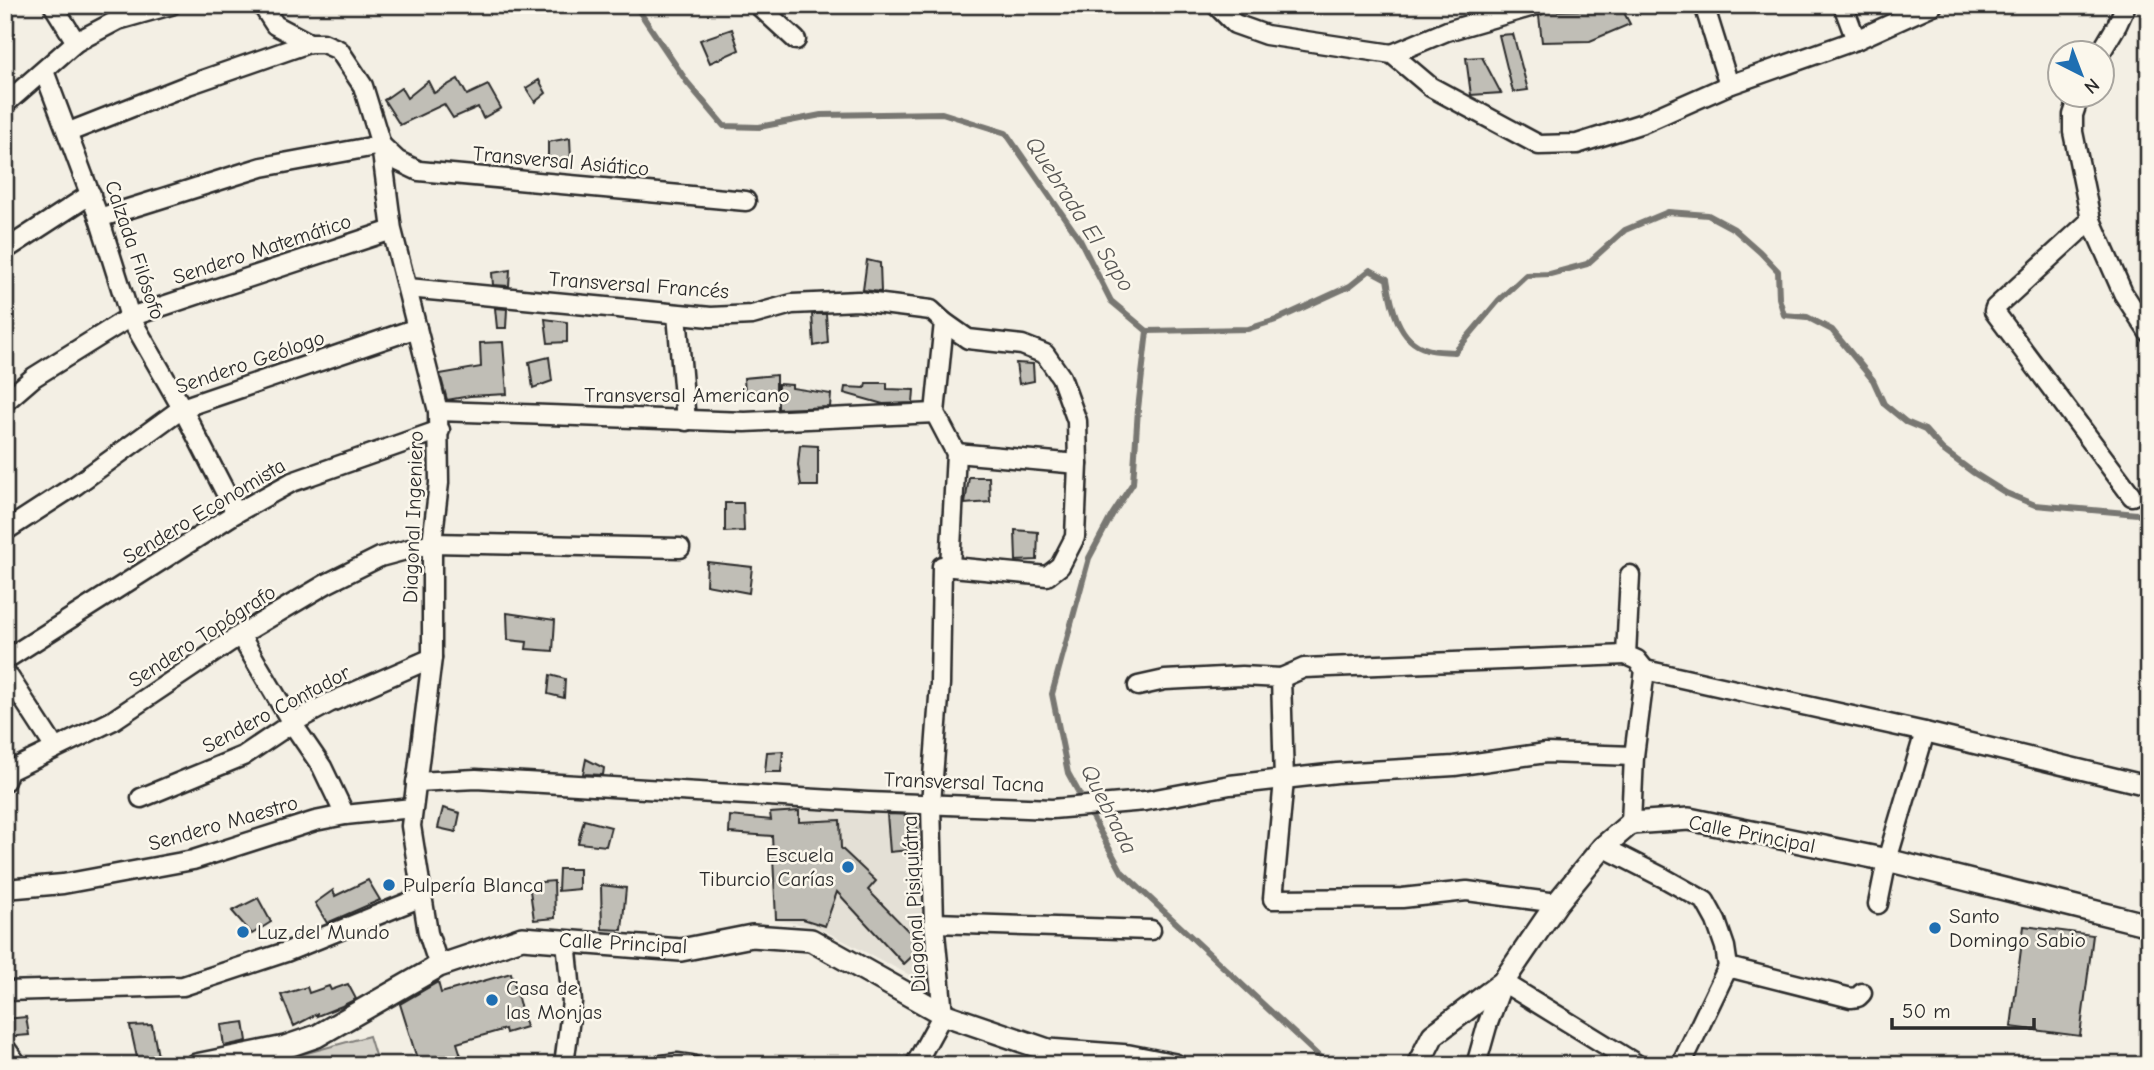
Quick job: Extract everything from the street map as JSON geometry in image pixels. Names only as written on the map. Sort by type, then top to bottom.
[{"type":"street","points":[[52,5],[76,42]]},
{"type":"street","points":[[5,104],[76,42],[118,20],[171,5]]},
{"type":"street","name":"Diagonal Ingeniero","points":[[262,5],[275,26],[309,43],[323,43],[339,50],[363,86],[381,145],[392,230],[438,411],[439,482],[432,543],[432,658],[411,826],[428,933],[439,966]]},
{"type":"street","points":[[758,5],[796,40]]},
{"type":"street","points":[[1216,5],[1235,24],[1266,36],[1392,54],[1493,11],[1537,5]]},
{"type":"street","points":[[1704,5],[1729,85]]},
{"type":"street","points":[[1843,5],[1856,40]]},
{"type":"street","points":[[1392,54],[1431,86],[1539,145],[1577,144],[1643,123],[1729,85],[1856,40],[1933,5]]},
{"type":"street","points":[[2109,38],[2126,5]]},
{"type":"street","points":[[69,132],[188,85],[309,43]]},
{"type":"street","name":"Calzada Filósofo","points":[[44,71],[91,194],[130,317],[182,408],[236,513]]},
{"type":"street","points":[[2075,108],[2073,132],[2091,220],[2123,293],[2149,332]]},
{"type":"street","points":[[99,218],[262,167],[381,145]]},
{"type":"street","name":"Transversal Asiático","points":[[381,145],[398,161],[419,171],[746,201]]},
{"type":"street","points":[[5,250],[91,194]]},
{"type":"street","points":[[2091,220],[1994,311],[2132,496]]},
{"type":"street","name":"Sendero Matemático","points":[[5,402],[34,377],[130,317],[392,230]]},
{"type":"street","name":"Transversal Francés","points":[[408,288],[711,317],[752,315],[792,304],[858,301],[931,310],[944,323],[968,339],[1021,345],[1045,354],[1061,377],[1077,421],[1078,464]]},
{"type":"street","points":[[677,314],[686,421]]},
{"type":"street","points":[[944,323],[935,413],[956,453],[1078,464],[1075,537],[1060,566],[1047,576],[946,567]]},
{"type":"street","name":"Sendero Geólogo","points":[[5,531],[76,485],[182,408],[417,328]]},
{"type":"street","name":"Transversal Americano","points":[[438,411],[745,422],[935,413]]},
{"type":"street","name":"Sendero Economista","points":[[5,660],[236,513],[292,482],[440,430]]},
{"type":"street","name":"Diagonal Pisiquiátra","points":[[915,1065],[943,1014],[934,923],[931,804],[956,453]]},
{"type":"street","name":"Sendero Topógrafo","points":[[5,781],[9,771],[112,721],[240,635],[326,584],[380,557],[432,543],[680,548]]},
{"type":"street","points":[[1626,654],[1630,575]]},
{"type":"street","points":[[240,635],[292,723],[322,767],[345,815]]},
{"type":"street","points":[[1138,686],[1166,680],[1242,676],[1281,678],[1304,668],[1626,654],[1637,660],[1645,670],[1925,732],[2149,786]]},
{"type":"street","name":"Sendero Contador","points":[[141,797],[243,756],[292,723],[330,703],[432,658]]},
{"type":"street","points":[[1476,1065],[1503,982],[1557,903],[1602,847],[1631,823],[1634,756],[1645,670]]},
{"type":"street","points":[[5,671],[55,748]]},
{"type":"street","points":[[1281,678],[1284,780],[1273,899],[1402,898],[1467,891],[1557,903]]},
{"type":"street","points":[[1878,904],[1887,860],[1925,732]]},
{"type":"street","name":"Transversal Tacna","points":[[416,782],[476,779],[1052,808],[1145,801],[1230,785],[1337,773],[1454,766],[1546,753],[1634,756]]},
{"type":"street","name":"Sendero Maestro","points":[[6,890],[63,884],[193,860],[315,821],[412,808]]},
{"type":"street","name":"Calle Principal","points":[[1631,823],[1689,820],[1887,860],[2149,925]]},
{"type":"street","points":[[1602,847],[1705,901],[1716,921],[1725,947],[1728,967],[1681,1065]]},
{"type":"street","points":[[5,880],[6,890]]},
{"type":"street","points":[[5,991],[183,986],[286,952],[422,897]]},
{"type":"street","points":[[934,923],[1151,930]]},
{"type":"street","name":"Calle Principal","points":[[196,1065],[285,1047],[317,1036],[439,966],[522,938],[681,950],[752,936],[811,940],[943,1014],[1048,1050],[1129,1056],[1175,1065]]},
{"type":"street","points":[[564,1065],[572,1002],[566,941]]},
{"type":"street","points":[[1728,967],[1851,998],[1862,993]]},
{"type":"street","points":[[1418,1065],[1433,1035],[1503,982]]},
{"type":"street","points":[[1503,982],[1638,1065]]},
{"type":"street","points":[[5,1050],[16,1065]]},
{"type":"shaded area","name":"Escuela Tiburcio Carías","points":[[771,806],[887,814],[916,811],[920,814],[929,985],[817,927],[776,920]]},
{"type":"shaded area","points":[[369,1036],[378,1065],[263,1065]]},
{"type":"building","points":[[1585,5],[1620,5],[1630,24],[1590,41],[1542,42],[1539,16],[1547,11],[1586,10]]},
{"type":"building","points":[[732,29],[739,50],[710,63],[700,40]]},
{"type":"building","points":[[1513,34],[1528,90],[1513,92],[1499,35]]},
{"type":"building","points":[[1482,57],[1501,93],[1471,95],[1466,58]]},
{"type":"building","points":[[458,79],[467,95],[488,85],[501,108],[483,118],[478,107],[453,118],[444,104],[400,125],[384,100],[401,88],[407,98],[428,81],[434,93]]},
{"type":"building","points":[[539,80],[546,93],[535,102],[526,88]]},
{"type":"building","points":[[570,138],[571,160],[548,162],[548,142]]},
{"type":"building","points":[[867,260],[880,263],[881,292],[863,290]]},
{"type":"building","points":[[510,270],[509,286],[493,285],[492,273]]},
{"type":"building","points":[[495,308],[507,309],[506,328],[497,328]]},
{"type":"building","points":[[812,314],[826,314],[828,343],[814,346]]},
{"type":"building","points":[[545,319],[567,322],[567,342],[548,343]]},
{"type":"building","points":[[503,342],[507,394],[447,400],[440,374],[481,367],[480,343]]},
{"type":"building","points":[[549,357],[552,381],[533,388],[529,362]]},
{"type":"building","points":[[1016,363],[1033,364],[1034,381],[1019,384]]},
{"type":"building","points":[[776,375],[776,393],[745,393],[744,378]]},
{"type":"building","points":[[866,383],[887,383],[887,389],[914,390],[913,403],[883,404],[844,393],[845,387],[865,388]]},
{"type":"building","points":[[778,384],[831,394],[830,407],[778,409]]},
{"type":"building","points":[[800,445],[818,446],[818,486],[801,486],[798,465]]},
{"type":"building","points":[[969,477],[989,477],[990,502],[965,504]]},
{"type":"building","points":[[725,503],[743,503],[744,531],[725,532]]},
{"type":"building","points":[[1015,530],[1038,532],[1037,560],[1016,561]]},
{"type":"building","points":[[707,562],[752,567],[749,593],[706,585]]},
{"type":"building","points":[[507,613],[555,620],[553,651],[526,649],[527,642],[508,640]]},
{"type":"building","points":[[550,675],[565,679],[564,698],[548,694]]},
{"type":"building","points":[[783,751],[781,772],[765,772],[767,752]]},
{"type":"building","points":[[586,759],[604,768],[603,775],[583,774]]},
{"type":"building","points":[[443,808],[460,813],[456,832],[438,828]]},
{"type":"building","points":[[799,811],[799,822],[840,820],[841,848],[876,881],[868,890],[923,946],[904,964],[837,892],[825,926],[803,919],[776,919],[772,836],[729,833],[730,816],[771,820],[770,813]]},
{"type":"building","points":[[887,814],[916,815],[919,849],[890,852]]},
{"type":"building","points":[[584,820],[611,827],[606,846],[578,843]]},
{"type":"building","points":[[559,869],[579,869],[579,889],[558,891]]},
{"type":"building","points":[[368,880],[380,900],[327,923],[315,903],[333,890],[335,896]]},
{"type":"building","points":[[554,881],[555,918],[534,920],[529,883]]},
{"type":"building","points":[[601,885],[626,888],[622,930],[602,929]]},
{"type":"building","points":[[258,898],[271,922],[252,934],[232,911]]},
{"type":"building","points":[[2024,926],[2093,935],[2080,1036],[2011,1027]]},
{"type":"building","points":[[511,973],[526,1027],[506,1033],[505,1029],[457,1043],[464,1065],[419,1065],[400,1004],[438,982],[441,993]]},
{"type":"building","points":[[348,984],[356,999],[294,1026],[281,995],[307,987],[309,993],[329,986],[331,990]]},
{"type":"building","points":[[26,1017],[29,1035],[5,1037],[5,1019]]},
{"type":"building","points":[[244,1022],[247,1041],[224,1046],[221,1025]]},
{"type":"building","points":[[152,1025],[158,1056],[138,1062],[130,1026]]},
{"type":"waterway","name":"Quebrada El Sapo","points":[[635,5],[687,82],[724,126],[759,127],[821,115],[942,113],[1006,133],[1080,240],[1111,301],[1147,331],[1248,329],[1276,320],[1350,286],[1370,270],[1387,279],[1394,311],[1409,339],[1427,349],[1455,352],[1499,300],[1526,275],[1550,274],[1587,264],[1625,230],[1668,212],[1708,215],[1734,229],[1778,271],[1779,298],[1784,315],[1807,317],[1832,330],[1873,380],[1884,404],[1906,422],[1925,430],[1943,450],[1974,473],[2006,493],[2035,505],[2149,515]]},
{"type":"waterway","name":"Quebrada","points":[[1147,331],[1133,483],[1089,558],[1052,694],[1068,773],[1122,872],[1328,1065]]},
{"type":"place","name":"Escuela Tiburcio Carías","points":[[848,867]]},
{"type":"place","name":"Pulpería Blanca","points":[[389,885]]},
{"type":"place","name":"Santo Domingo Sabio","points":[[1935,928]]},
{"type":"place","name":"Luz del Mundo","points":[[243,932]]},
{"type":"place","name":"Casa de las Monjas","points":[[492,1000]]}]
